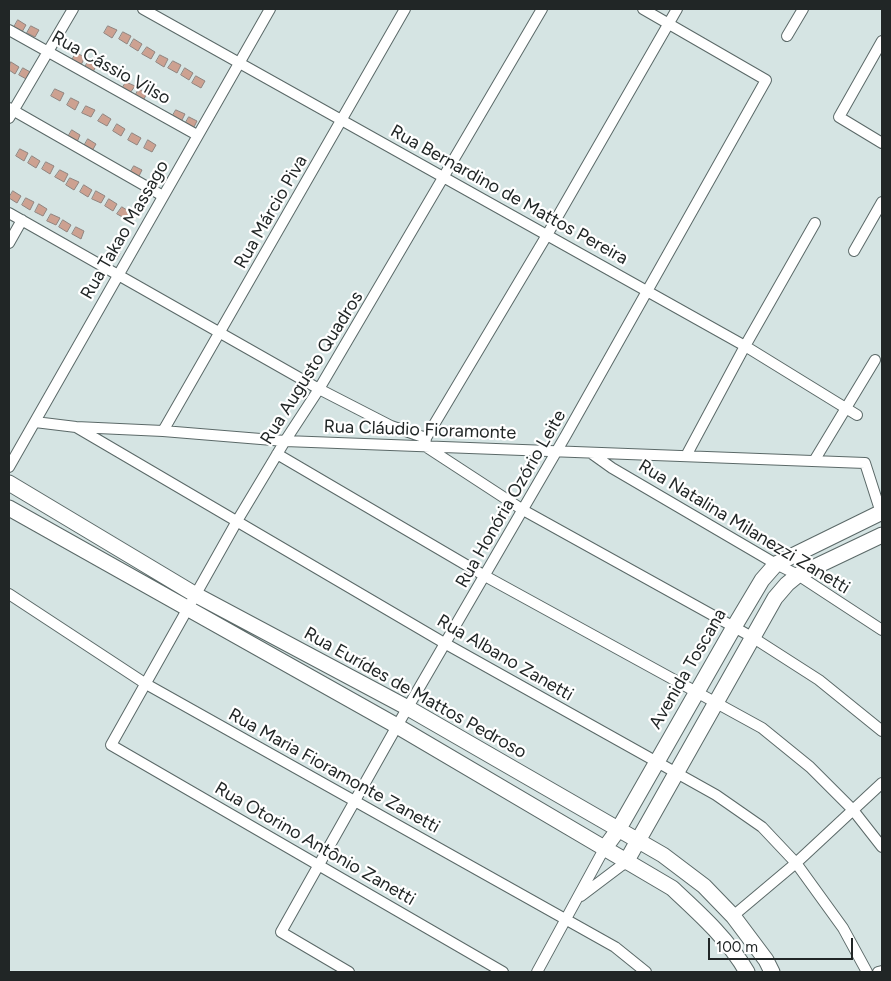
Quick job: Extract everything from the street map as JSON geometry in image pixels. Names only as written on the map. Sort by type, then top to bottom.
[{"type":"street","points":[[73,9],[10,112],[163,196]]},
{"type":"street","name":"Rua Bernardino de Mattos Pereira","points":[[143,9],[745,346],[857,415]]},
{"type":"street","name":"Rua Takao Massago","points":[[9,467],[270,9]]},
{"type":"street","name":"Rua Márcio Piva","points":[[163,431],[406,9]]},
{"type":"street","name":"Rua Augusto Quadros","points":[[111,745],[236,521],[319,389],[445,178],[542,9]]},
{"type":"street","points":[[643,9],[668,24]]},
{"type":"street","points":[[425,442],[547,235],[676,9]]},
{"type":"street","points":[[787,36],[803,9]]},
{"type":"street","name":"Rua Honória Ozório Leite","points":[[349,972],[281,932],[397,726],[557,451],[766,80],[668,24]]},
{"type":"street","name":"Rua Cássio Vilso","points":[[9,30],[197,135]]},
{"type":"street","points":[[882,41],[839,117],[882,143]]},
{"type":"street","points":[[854,251],[882,202]]},
{"type":"street","points":[[9,213],[319,389],[425,442],[523,510],[752,637],[820,680],[882,732]]},
{"type":"street","points":[[9,243],[22,220]]},
{"type":"street","points":[[686,456],[815,222]]},
{"type":"street","points":[[814,461],[874,360]]},
{"type":"street","name":"Rua Cláudio Fioramonte","points":[[35,422],[76,427],[163,431],[286,441],[425,442],[557,451],[865,463],[882,513]]},
{"type":"street","name":"Rua Albano Zanetti","points":[[76,427],[446,644],[716,796],[762,827],[796,862],[843,928],[867,972]]},
{"type":"street","name":"Rua Natalina Milanezzi Zanetti","points":[[590,452],[612,468],[798,575],[882,630]]},
{"type":"street","points":[[277,454],[485,576],[762,728],[810,767],[853,810],[882,846]]},
{"type":"street","name":"Rua Eurídes de Mattos Pedroso","points":[[9,483],[196,595],[408,708],[663,855],[704,886],[733,916],[766,960],[772,972]]},
{"type":"street","points":[[9,508],[397,726],[604,850],[672,888],[710,922],[736,954],[747,972]]},
{"type":"street","name":"Avenida Toscana","points":[[537,972],[604,850],[618,830],[755,590],[776,564],[882,513]]},
{"type":"street","name":"Avenida Toscana","points":[[578,898],[626,862],[752,637],[775,598],[786,584],[798,575],[882,535]]},
{"type":"street","name":"Rua Maria Fioramonte Zanetti","points":[[9,594],[146,684],[615,947],[646,972]]},
{"type":"street","name":"Rua Otorino Antônio Zanetti","points":[[111,745],[503,972]]},
{"type":"street","points":[[733,916],[796,862],[882,783]]},
{"type":"street","points":[[878,972],[882,971]]},
{"type":"building","points":[[18,20],[26,25],[22,32],[14,27]]},
{"type":"building","points":[[31,26],[39,30],[35,37],[27,33]]},
{"type":"building","points":[[108,26],[117,30],[112,38],[104,33]]},
{"type":"building","points":[[123,32],[131,36],[127,44],[119,39]]},
{"type":"building","points":[[134,39],[142,44],[138,51],[130,46]]},
{"type":"building","points":[[147,47],[155,52],[151,59],[142,54]]},
{"type":"building","points":[[76,53],[85,57],[81,65],[72,60]]},
{"type":"building","points":[[160,55],[168,59],[164,67],[156,62]]},
{"type":"building","points":[[89,60],[97,64],[93,72],[85,67]]},
{"type":"building","points":[[173,61],[181,65],[177,73],[168,68]]},
{"type":"building","points":[[11,62],[19,67],[15,74],[9,70]]},
{"type":"building","points":[[23,68],[32,73],[28,80],[19,75]]},
{"type":"building","points":[[185,68],[193,73],[189,80],[181,75]]},
{"type":"building","points":[[196,76],[205,81],[201,88],[192,83]]},
{"type":"building","points":[[126,82],[135,86],[130,93],[122,89]]},
{"type":"building","points":[[55,89],[64,93],[60,101],[51,96]]},
{"type":"building","points":[[139,89],[147,93],[143,101],[135,96]]},
{"type":"building","points":[[71,98],[79,102],[75,110],[67,105]]},
{"type":"building","points":[[86,106],[95,110],[91,117],[82,113]]},
{"type":"building","points":[[176,110],[185,114],[181,122],[172,117]]},
{"type":"building","points":[[103,114],[111,119],[107,126],[98,121]]},
{"type":"building","points":[[189,117],[197,121],[193,129],[185,124]]},
{"type":"building","points":[[117,124],[125,129],[121,136],[113,131]]},
{"type":"building","points":[[72,130],[80,135],[77,142],[68,137]]},
{"type":"building","points":[[132,133],[141,138],[137,145],[128,140]]},
{"type":"building","points":[[88,139],[96,144],[92,151],[84,146]]},
{"type":"building","points":[[148,140],[156,145],[152,152],[144,148]]},
{"type":"building","points":[[20,149],[28,153],[24,161],[16,156]]},
{"type":"building","points":[[32,156],[40,161],[36,168],[28,163]]},
{"type":"building","points":[[46,162],[54,166],[50,174],[42,169]]},
{"type":"building","points":[[134,166],[142,170],[138,178],[130,173]]},
{"type":"building","points":[[60,170],[68,174],[64,182],[55,177]]},
{"type":"building","points":[[70,178],[79,182],[74,190],[66,185]]},
{"type":"building","points":[[84,185],[92,190],[88,197],[80,192]]},
{"type":"building","points":[[13,191],[21,196],[17,203],[9,198]]},
{"type":"building","points":[[96,191],[105,196],[101,203],[92,199]]},
{"type":"building","points":[[26,198],[34,202],[30,210],[22,205]]},
{"type":"building","points":[[109,199],[117,204],[113,211],[105,206]]},
{"type":"building","points":[[39,204],[47,209],[43,216],[35,212]]},
{"type":"building","points":[[122,207],[130,212],[126,219],[117,214]]},
{"type":"building","points":[[51,214],[60,218],[56,225],[47,221]]},
{"type":"building","points":[[63,220],[71,225],[67,232],[59,227]]},
{"type":"building","points":[[76,227],[84,231],[81,239],[72,234]]},
{"type":"building","points":[[112,249],[120,253],[116,260],[108,256]]}]
